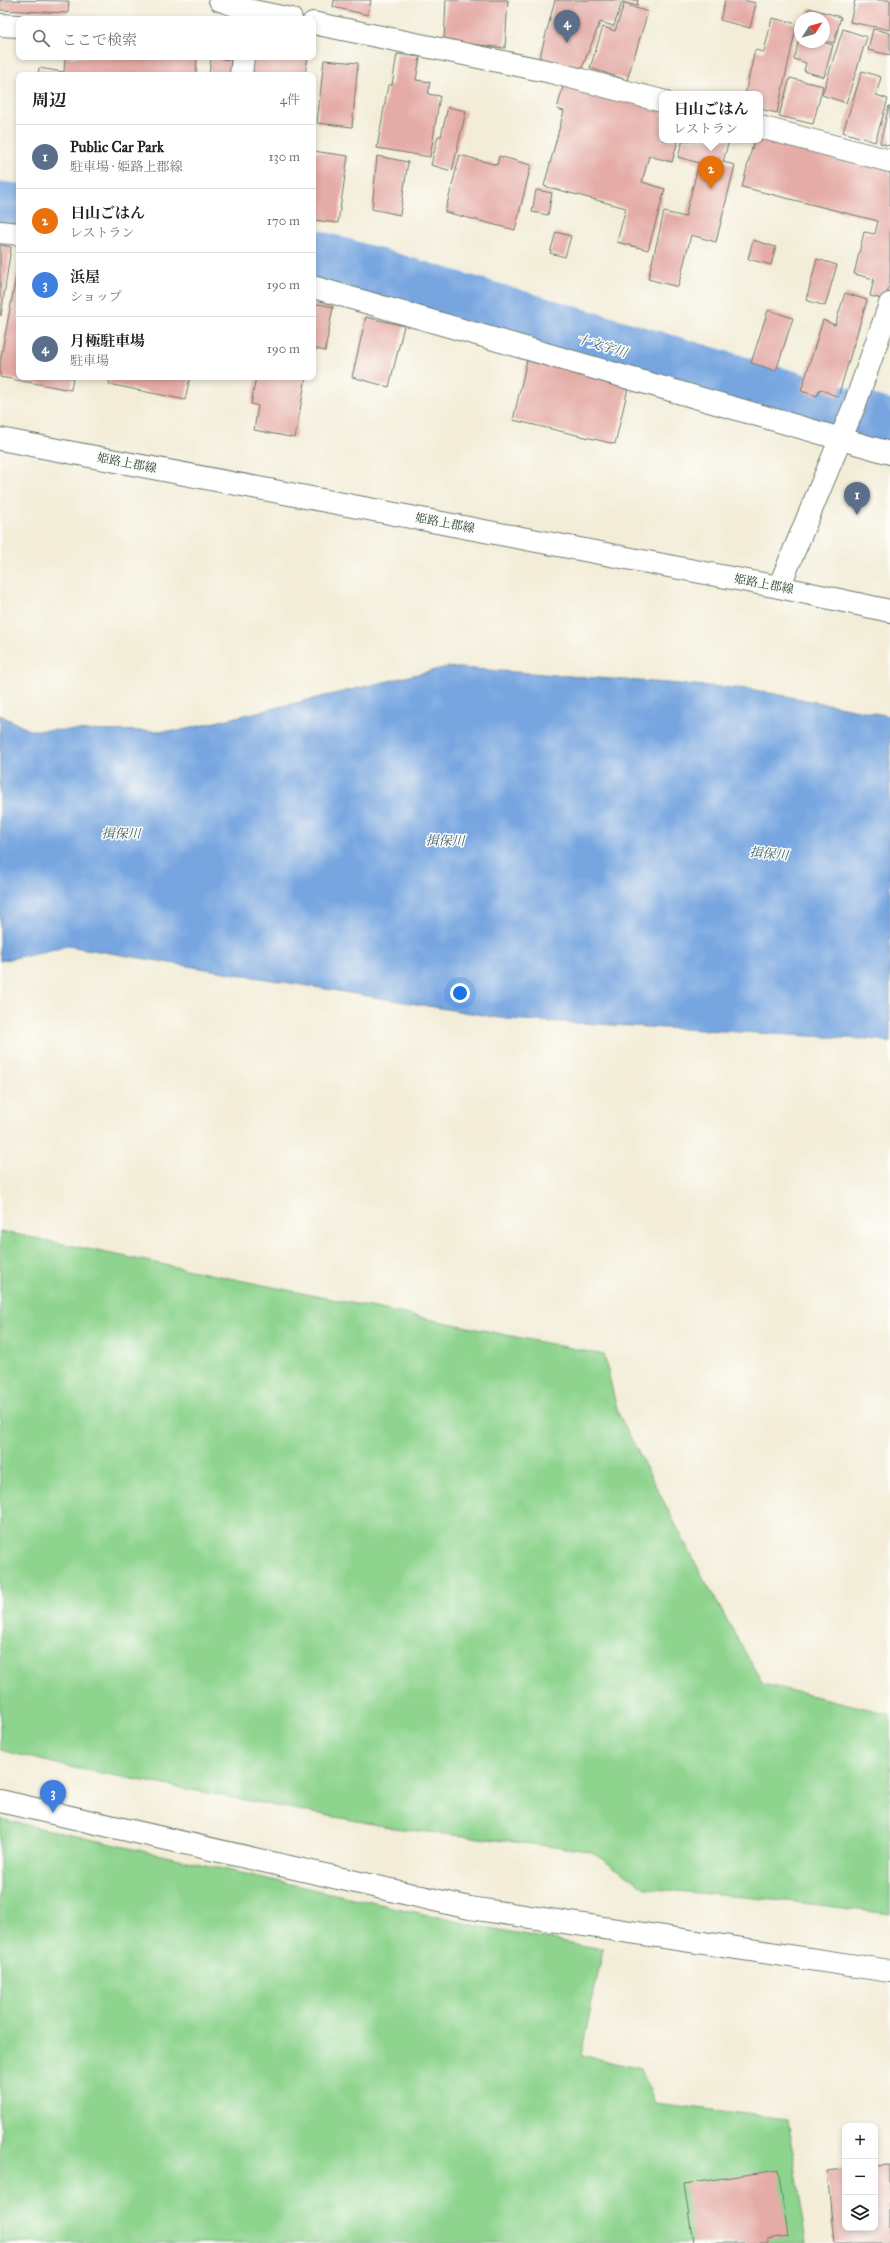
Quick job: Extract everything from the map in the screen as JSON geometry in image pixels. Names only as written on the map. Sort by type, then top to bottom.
[{"type":"street","points":[[220,0],[248,15],[259,16]]},
{"type":"street","points":[[0,25],[16,26]]},
{"type":"street","points":[[316,25],[551,72],[659,100]]},
{"type":"street","points":[[241,72],[243,60]]},
{"type":"street","points":[[763,128],[890,160]]},
{"type":"street","points":[[0,232],[16,234]]},
{"type":"street","points":[[316,288],[890,453]]},
{"type":"street","points":[[779,587],[855,404],[890,304]]},
{"type":"street","name":"姫路上郡線","points":[[0,439],[779,587],[890,612]]},
{"type":"street","points":[[0,1801],[470,1908],[890,1971]]},
{"type":"green space","points":[[0,1231],[604,1355],[618,1413],[699,1570],[763,1684],[890,1714],[890,1914],[795,1902],[645,1888],[590,1851],[394,1828],[69,1767],[0,1750]]},
{"type":"green space","points":[[0,1819],[473,1925],[603,1949],[581,2055],[641,2069],[655,2103],[788,2119],[807,2243],[0,2243]]},
{"type":"water","name":"揖保川","points":[[447,667],[749,689],[890,716],[890,1043],[880,1040],[506,1019],[68,946],[0,961],[0,715],[29,730],[178,731]]},
{"type":"building","points":[[0,0],[69,1],[68,13],[0,10]]},
{"type":"building","points":[[334,0],[371,0],[368,15],[333,7]]},
{"type":"building","points":[[446,0],[508,0],[505,48],[444,41]]},
{"type":"building","points":[[555,0],[638,0],[637,6],[622,2],[614,26],[600,22],[582,68],[539,60]]},
{"type":"building","points":[[725,0],[743,0],[756,3],[750,28],[720,20]]},
{"type":"building","points":[[855,0],[890,0],[890,30],[850,22]]},
{"type":"building","points":[[624,4],[648,12],[627,80],[590,68],[603,27],[615,31]]},
{"type":"building","points":[[809,8],[823,12],[808,12]]},
{"type":"building","points":[[830,14],[841,17],[834,43],[830,42]]},
{"type":"building","points":[[772,18],[794,23],[794,37],[777,113],[763,110],[763,91],[746,91],[755,50],[764,52]]},
{"type":"building","points":[[843,29],[867,37],[846,103],[822,95]]},
{"type":"building","points":[[873,29],[890,33],[890,55],[868,50]]},
{"type":"building","points":[[830,44],[833,45],[824,77],[804,71],[806,63],[794,59],[797,48],[830,48]]},
{"type":"building","points":[[397,54],[420,57],[416,80],[430,82],[428,94],[440,96],[430,157],[377,148],[388,85],[392,85]]},
{"type":"building","points":[[65,60],[197,60],[196,72],[64,72]]},
{"type":"building","points":[[211,60],[231,60],[230,72],[209,72]]},
{"type":"building","points":[[254,60],[308,60],[306,72],[252,72]]},
{"type":"building","points":[[324,60],[358,63],[352,127],[317,123]]},
{"type":"building","points":[[39,68],[64,72],[38,72]]},
{"type":"building","points":[[862,71],[881,77],[876,95],[888,99],[875,142],[843,132]]},
{"type":"building","points":[[790,78],[823,86],[813,124],[779,116]]},
{"type":"building","points":[[564,83],[659,109],[659,143],[677,143],[672,162],[649,156],[642,182],[665,189],[648,250],[617,242],[626,208],[544,186],[564,111],[557,109]]},
{"type":"building","points":[[890,106],[890,146],[880,143]]},
{"type":"building","points":[[448,107],[466,111],[452,171],[431,165],[438,136],[441,136]]},
{"type":"building","points":[[763,137],[890,169],[890,282],[886,300],[870,296],[874,279],[854,274],[864,232],[875,234],[878,221],[742,187],[753,143],[763,143]]},
{"type":"building","points":[[682,143],[728,143],[723,162],[735,165],[716,242],[691,235],[678,287],[648,279],[664,212],[685,217],[699,163],[678,157]]},
{"type":"building","points":[[316,151],[348,156],[338,223],[316,220]]},
{"type":"building","points":[[460,155],[497,165],[499,156],[531,165],[515,230],[445,212]]},
{"type":"building","points":[[377,156],[408,162],[400,215],[372,209]]},
{"type":"building","points":[[536,190],[552,193],[548,215],[532,212]]},
{"type":"building","points":[[556,232],[571,236],[565,257],[550,253]]},
{"type":"building","points":[[753,240],[776,247],[771,265],[748,259]]},
{"type":"building","points":[[0,245],[11,247],[1,316],[0,315]]},
{"type":"building","points":[[817,259],[837,265],[825,306],[806,300]]},
{"type":"building","points":[[16,277],[16,380],[0,377],[0,362]]},
{"type":"building","points":[[845,293],[867,300],[838,397],[820,389],[817,396],[801,391],[823,320],[835,325]]},
{"type":"building","points":[[316,304],[333,307],[325,351],[316,349]]},
{"type":"building","points":[[768,310],[793,318],[776,371],[751,363]]},
{"type":"building","points":[[366,317],[404,326],[389,387],[352,377]]},
{"type":"building","points":[[527,360],[629,384],[615,444],[513,420]]},
{"type":"building","points":[[16,380],[73,380],[71,390]]},
{"type":"building","points":[[110,380],[189,380],[185,400],[109,384]]},
{"type":"building","points":[[255,380],[305,380],[295,438],[254,430],[258,406],[251,404]]},
{"type":"building","points":[[890,2165],[890,2243],[834,2243],[827,2171],[842,2169],[842,2231],[878,2231],[878,2166]]},
{"type":"building","points":[[778,2170],[788,2236],[768,2239],[768,2243],[693,2243],[684,2184]]},
{"type":"waterway","name":"十文字川","points":[[0,211],[16,213]]},
{"type":"waterway","name":"十文字川","points":[[316,260],[890,430]]},
{"type":"place","name":"月極駐車場","points":[[567,43]]},
{"type":"place","name":"日山ごはん","points":[[711,189]]},
{"type":"place","name":"Public Car Park","points":[[857,515]]},
{"type":"place","name":"浜屋","points":[[53,1813]]}]
